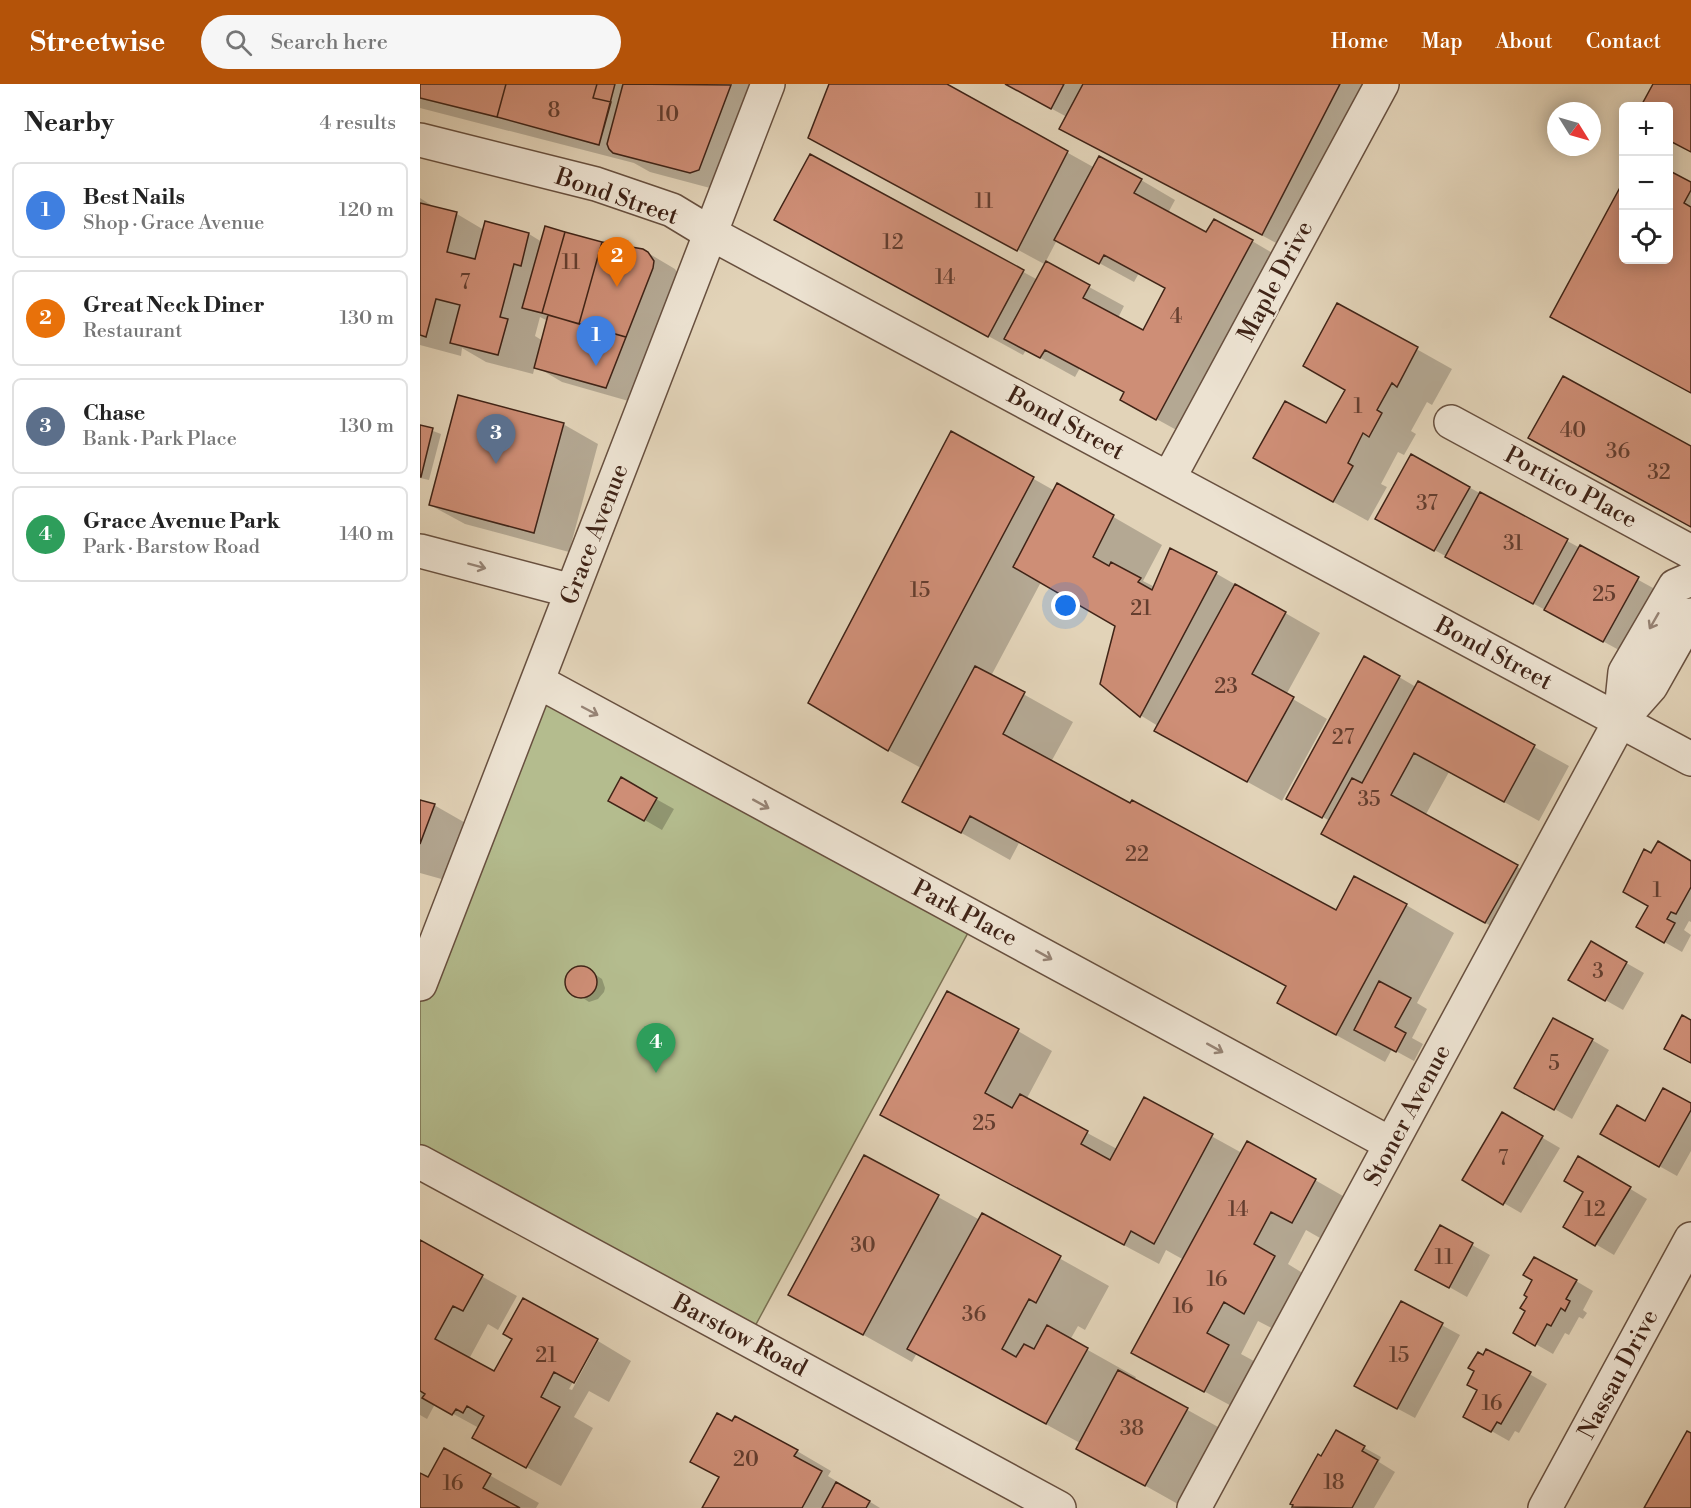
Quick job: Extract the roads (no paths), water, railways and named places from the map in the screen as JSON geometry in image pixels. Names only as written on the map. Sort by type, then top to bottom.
[{"type":"street","name":"Grace Avenue","points":[[420,984],[768,84]]},
{"type":"street","name":"Maple Drive","points":[[1169,478],[1382,84]]},
{"type":"street","name":"Bond Street","points":[[420,140],[596,184],[672,210],[710,233],[1691,759]]},
{"type":"street","name":"Portico Place","points":[[1451,422],[1691,552]]},
{"type":"street","points":[[420,551],[572,591]]},
{"type":"street","points":[[1620,721],[1625,672],[1675,586],[1691,579]]},
{"type":"street","points":[[1620,721],[1651,686],[1691,615]]},
{"type":"street","name":"Park Place","points":[[538,682],[1391,1144]]},
{"type":"street","name":"Stoner Avenue","points":[[1194,1508],[1620,721]]},
{"type":"street","name":"Barstow Road","points":[[420,1162],[1059,1508]]},
{"type":"street","name":"Nassau Drive","points":[[1545,1508],[1691,1239]]},
{"type":"place","name":"Great Neck Diner","points":[[617,287]]},
{"type":"place","name":"Best Nails","points":[[596,366]]},
{"type":"place","name":"Chase","points":[[496,464]]},
{"type":"place","name":"Grace Avenue Park","points":[[656,1073]]}]
